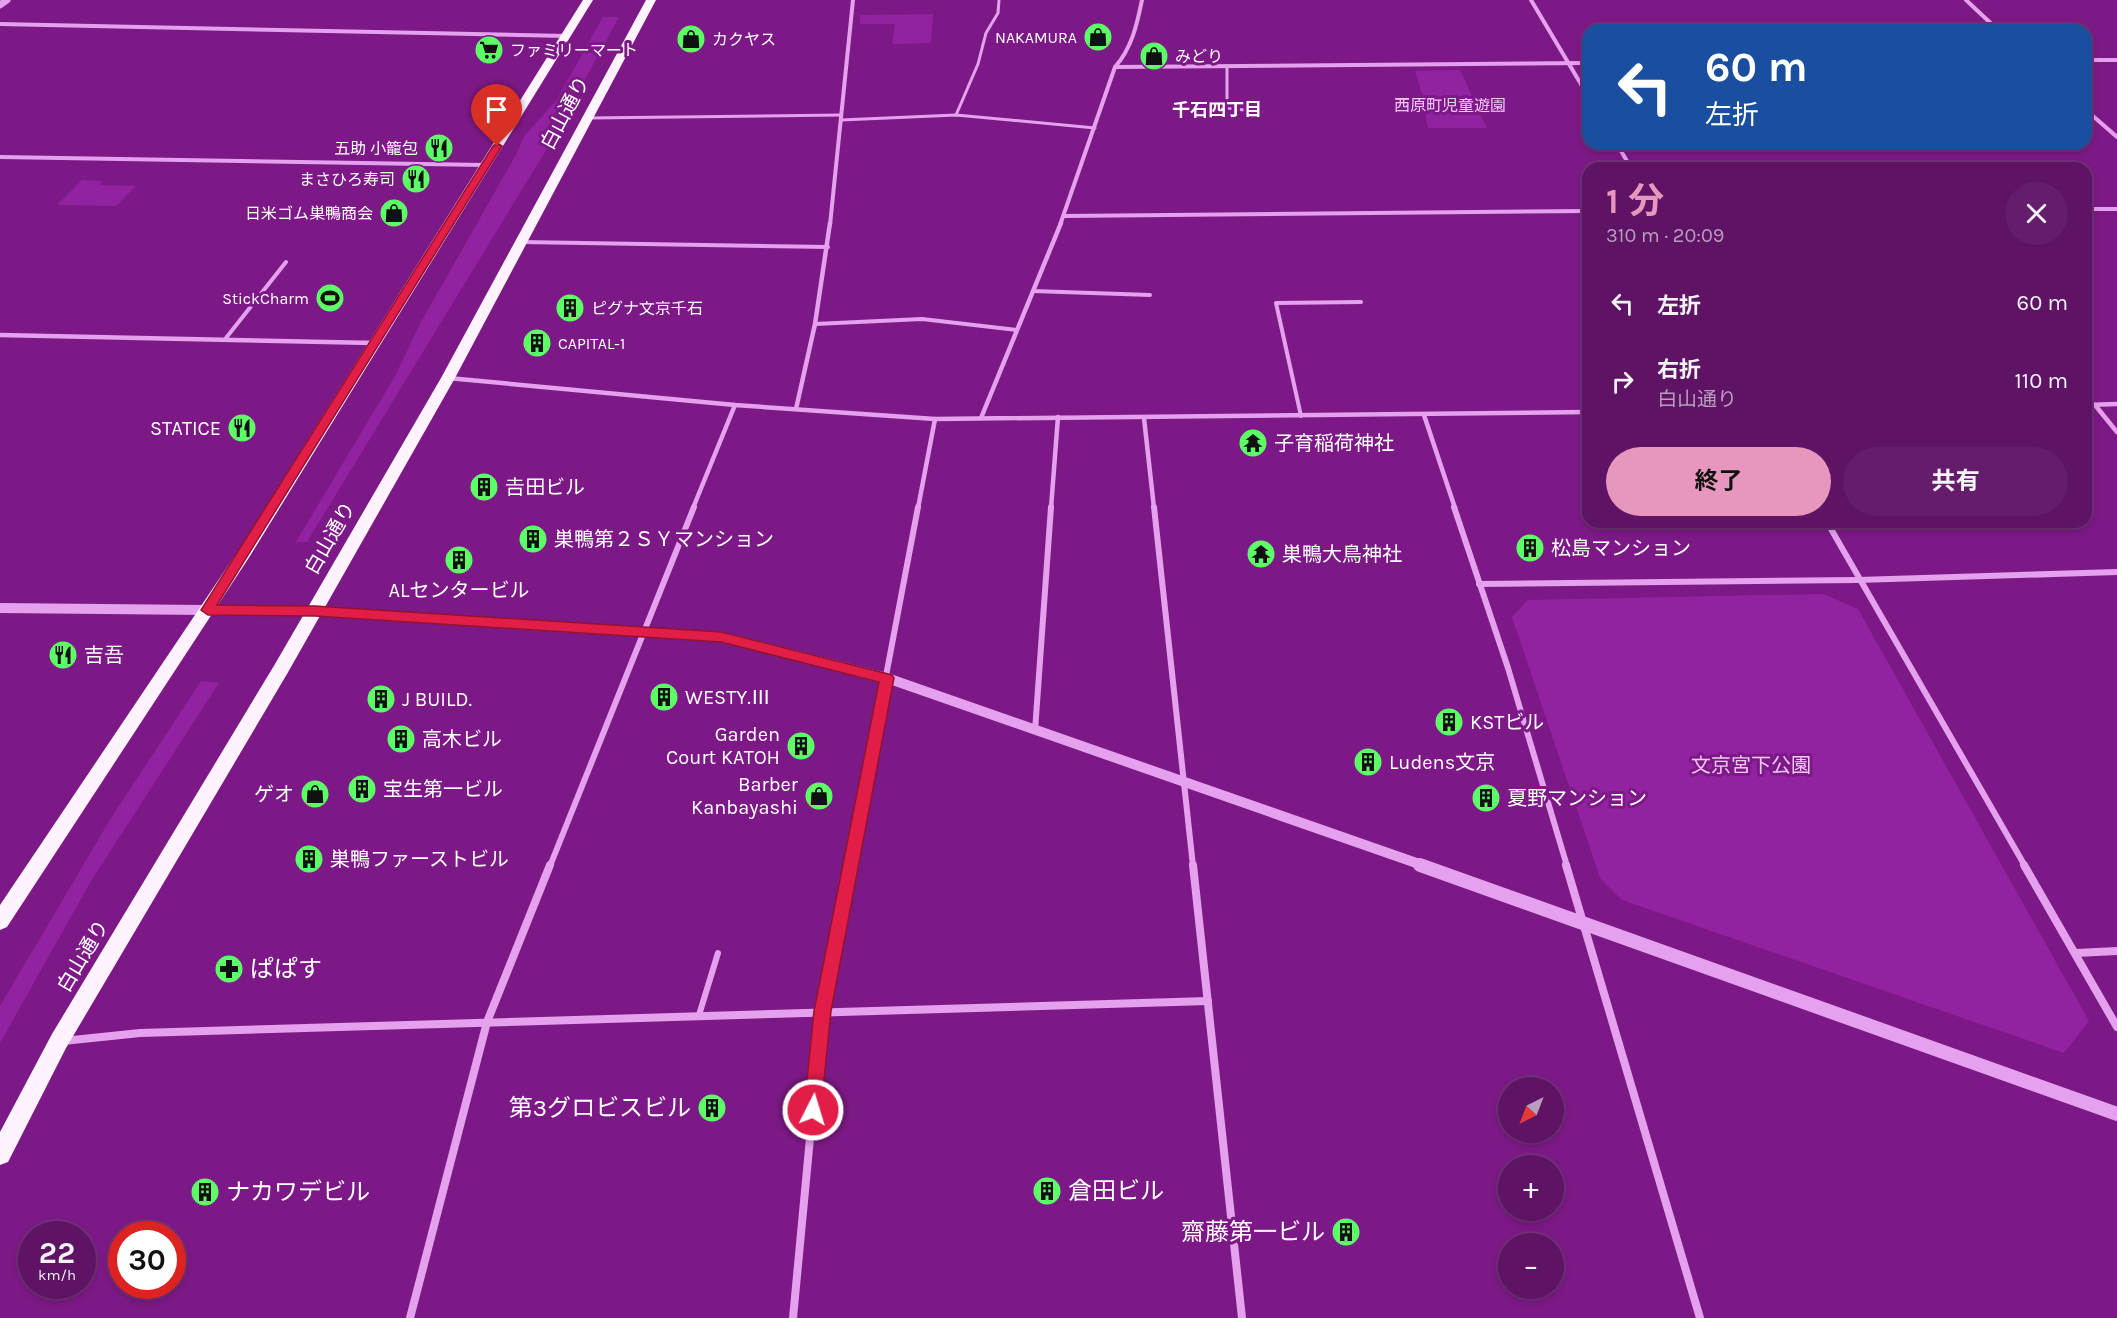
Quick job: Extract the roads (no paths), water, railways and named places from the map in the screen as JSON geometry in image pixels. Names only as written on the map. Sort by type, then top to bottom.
[{"type":"highway","name":"白山通り","points":[[0,921],[208,610],[588,0]]},
{"type":"highway","name":"白山通り","points":[[0,1154],[59,1041],[315,611],[448,378],[651,0]]},
{"type":"street","points":[[0,5],[7,0]]},
{"type":"street","points":[[796,409],[815,324],[828,247],[853,0]]},
{"type":"street","points":[[981,418],[1064,216],[1115,68],[1121,61],[1129,41],[1142,0]]},
{"type":"street","points":[[1531,0],[1582,85]]},
{"type":"street","points":[[1966,0],[1992,24]]},
{"type":"street","points":[[0,24],[566,36]]},
{"type":"street","points":[[2092,60],[2117,60]]},
{"type":"street","points":[[1115,68],[1582,63]]},
{"type":"street","points":[[2092,115],[2117,137]]},
{"type":"street","points":[[0,158],[485,165]]},
{"type":"street","points":[[2092,209],[2117,208]]},
{"type":"street","points":[[1064,216],[1582,211]]},
{"type":"street","points":[[0,335],[226,338],[375,343]]},
{"type":"street","points":[[448,378],[735,405],[935,419],[1424,416],[1582,412]]},
{"type":"street","points":[[2095,405],[2117,404]]},
{"type":"street","points":[[410,1318],[487,1022],[735,405]]},
{"type":"street","points":[[2095,405],[2117,432]]},
{"type":"street","points":[[1424,416],[1508,668],[1700,1318]]},
{"type":"street","points":[[1035,731],[1058,417]]},
{"type":"street","points":[[1144,418],[1242,1318]]},
{"type":"street","points":[[793,1318],[822,1011],[935,419]]},
{"type":"street","points":[[1830,528],[1858,580],[2117,1027]]},
{"type":"street","points":[[1479,584],[1858,580],[2117,572]]},
{"type":"street","points":[[0,608],[315,611],[721,637],[887,678],[1582,922],[2117,1114]]},
{"type":"street","points":[[2076,953],[2117,951]]},
{"type":"street","points":[[59,1041],[140,1033],[1208,1001]]},
{"type":"lane","points":[[956,115],[978,64],[986,33],[998,13],[999,0]]},
{"type":"lane","points":[[1227,66],[1227,108],[1261,112]]},
{"type":"lane","points":[[588,118],[956,115],[1095,128]]},
{"type":"lane","points":[[520,242],[828,247]]},
{"type":"lane","points":[[226,338],[286,262]]},
{"type":"lane","points":[[1033,291],[1150,295]]},
{"type":"lane","points":[[1301,416],[1276,303],[1361,302]]},
{"type":"lane","points":[[815,324],[922,319],[1017,330]]},
{"type":"lane","points":[[699,1015],[718,953]]},
{"type":"place","name":"NAKAMURA","points":[[1098,37]]},
{"type":"place","name":"カクヤス","points":[[691,39]]},
{"type":"place","name":"ファミリーマート","points":[[489,50]]},
{"type":"place","name":"みどり","points":[[1154,56]]},
{"type":"place","name":"五助 小籠包","points":[[439,148]]},
{"type":"place","name":"まさひろ寿司","points":[[416,179]]},
{"type":"place","name":"日米ゴム巣鴨商会","points":[[394,213]]},
{"type":"place","name":"StickCharm","points":[[330,298]]},
{"type":"place","name":"ピグナ文京千石","points":[[570,308]]},
{"type":"place","name":"CAPITAL-1","points":[[537,343]]},
{"type":"place","name":"STATICE","points":[[242,428]]},
{"type":"place","name":"子育稲荷神社","points":[[1253,443]]},
{"type":"place","name":"𠮷田ビル","points":[[484,487]]},
{"type":"place","name":"巣鴨第２ＳＹマンション","points":[[533,539]]},
{"type":"place","name":"松島マンション","points":[[1530,548]]},
{"type":"place","name":"巣鴨大鳥神社","points":[[1261,554]]},
{"type":"place","name":"ALセンタービル","points":[[459,560]]},
{"type":"place","name":"吉吾","points":[[63,655]]},
{"type":"place","name":"WESTY.Ⅲ","points":[[664,697]]},
{"type":"place","name":"J BUILD.","points":[[381,699]]},
{"type":"place","name":"KSTビル","points":[[1449,722]]},
{"type":"place","name":"高木ビル","points":[[401,739]]},
{"type":"place","name":"Garden Court KATOH","points":[[801,746]]},
{"type":"place","name":"Ludens文京","points":[[1368,762]]},
{"type":"place","name":"宝生第一ビル","points":[[362,789]]},
{"type":"place","name":"ゲオ","points":[[315,794]]},
{"type":"place","name":"Barber Kanbayashi","points":[[819,796]]},
{"type":"place","name":"夏野マンション","points":[[1486,798]]},
{"type":"place","name":"巣鴨ファーストビル","points":[[309,859]]},
{"type":"place","name":"ぱぱす","points":[[229,969]]},
{"type":"place","name":"第3グロビスビル","points":[[712,1108]]},
{"type":"place","name":"倉田ビル","points":[[1047,1191]]},
{"type":"place","name":"ナカワデビル","points":[[205,1192]]},
{"type":"place","name":"齋藤第一ビル","points":[[1346,1232]]},
{"type":"district","name":"千石四丁目","points":[[1217,110]]},
{"type":"park label","name":"西原町児童遊園","points":[[1450,105]]},
{"type":"park label","name":"文京宮下公園","points":[[1751,765]]}]
